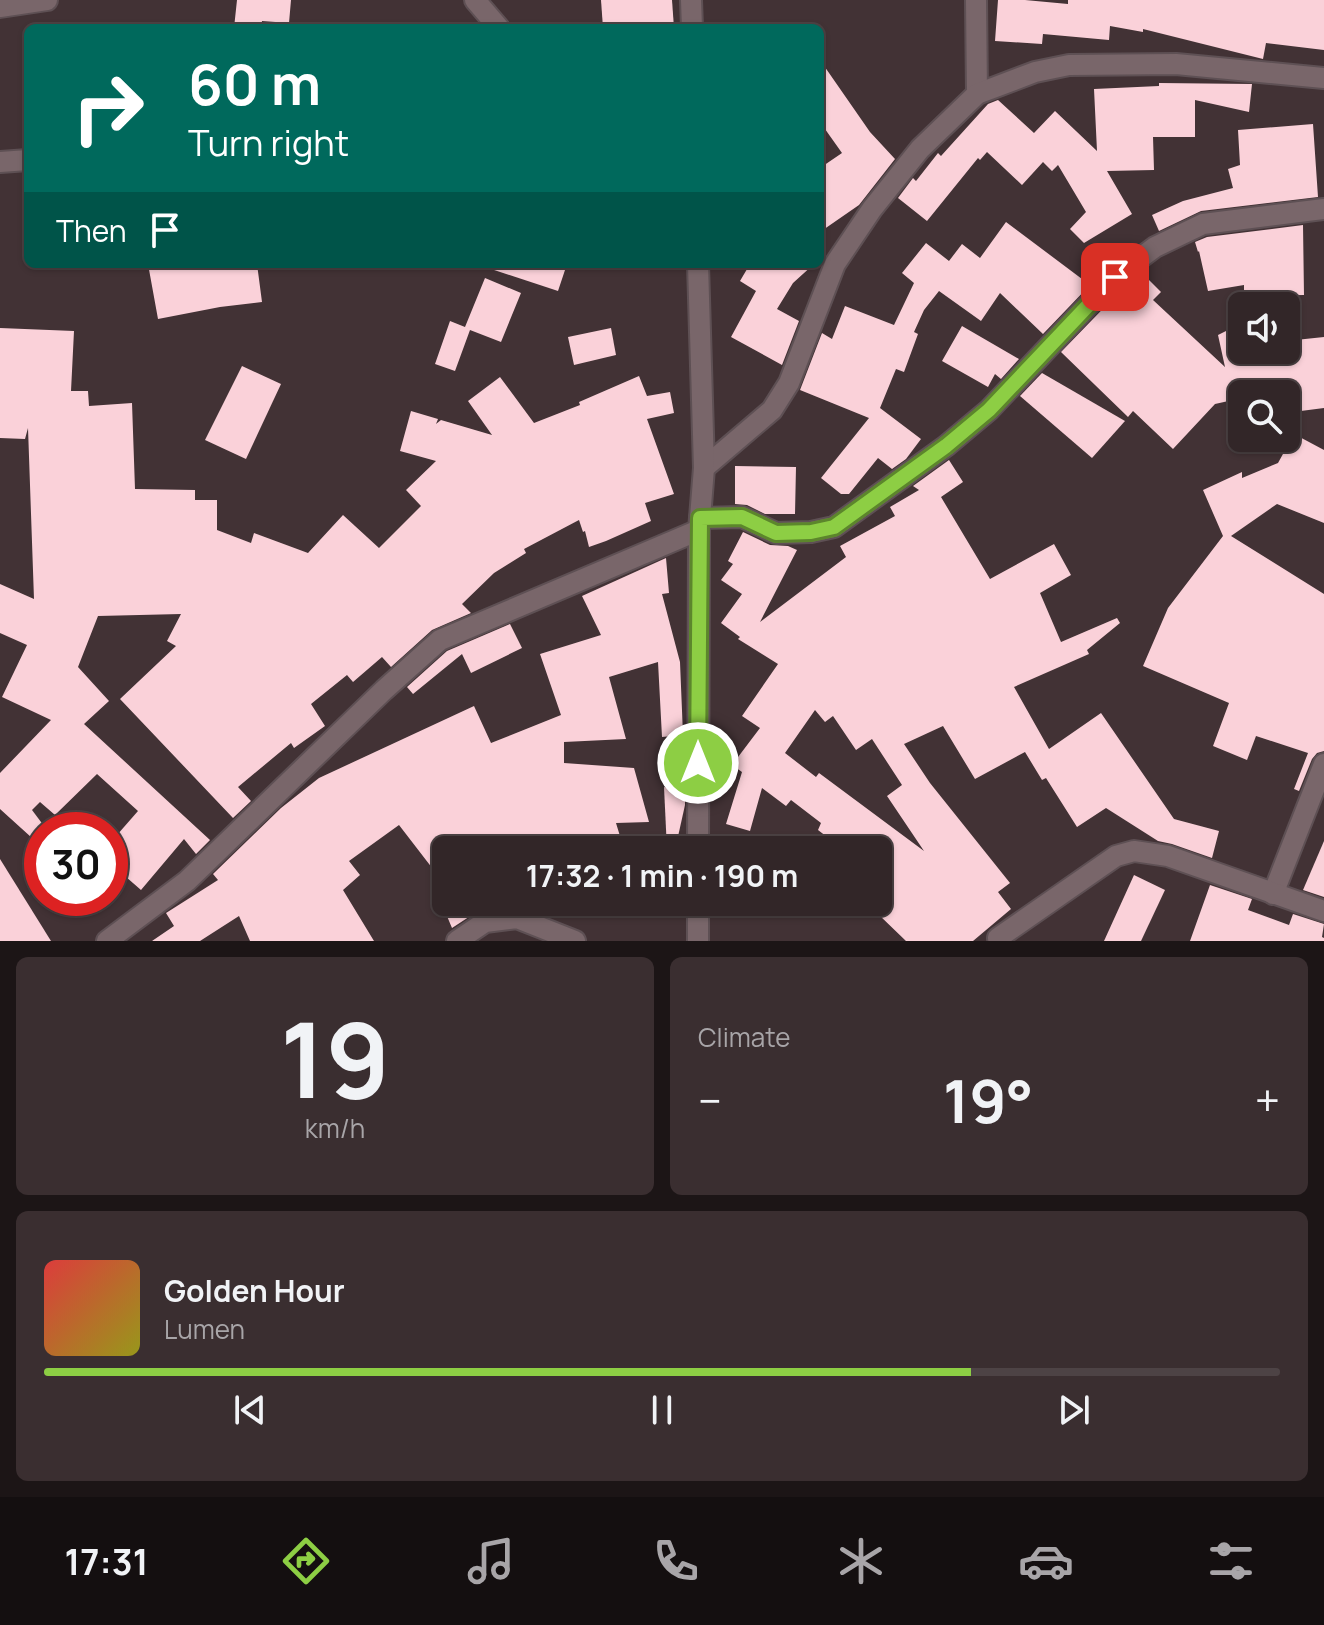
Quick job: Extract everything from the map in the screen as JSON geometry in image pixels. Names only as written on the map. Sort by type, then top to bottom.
[{"type":"street","points":[[0,7],[47,0]]},
{"type":"street","points":[[475,0],[496,24]]},
{"type":"street","points":[[691,0],[692,24]]},
{"type":"street","points":[[976,0],[977,94]]},
{"type":"street","points":[[704,468],[772,410],[789,383],[835,264],[872,209],[920,149],[977,94],[1035,72],[1069,65],[1176,64],[1324,78]]},
{"type":"street","points":[[0,162],[24,160]]},
{"type":"street","points":[[107,941],[187,881],[384,690],[440,640],[700,524],[742,517],[776,533],[811,532],[834,527],[946,446],[989,410],[1115,277],[1155,247],[1203,224],[1324,209]]},
{"type":"street","points":[[698,268],[704,468],[700,524],[698,836]]},
{"type":"street","points":[[1273,894],[1324,764]]},
{"type":"street","points":[[998,938],[1116,856],[1134,851],[1168,856],[1324,911]]},
{"type":"street","points":[[698,916],[698,941]]},
{"type":"street","points":[[457,941],[485,922],[517,918],[575,941]]},
{"type":"building","points":[[237,0],[291,0],[289,23],[262,21],[262,24],[234,24]]},
{"type":"building","points":[[601,0],[672,0],[674,24],[603,24]]},
{"type":"building","points":[[998,0],[1068,4],[1068,0],[1324,0],[1324,50],[1266,43],[1263,59],[1143,29],[1143,32],[1110,26],[1109,40],[1043,34],[1042,44],[995,41]]},
{"type":"building","points":[[824,66],[870,132],[895,159],[859,205],[824,229],[824,165],[842,153],[824,128]]},
{"type":"building","points":[[1159,83],[1252,84],[1249,112],[1195,100],[1195,137],[1153,137],[1154,170],[1107,171],[1132,214],[1084,243],[1070,229],[1086,212],[1058,165],[1052,171],[1043,162],[1022,185],[987,152],[980,160],[978,158],[927,221],[898,198],[913,178],[916,181],[938,153],[941,156],[988,104],[998,100],[1034,133],[1055,111],[1097,151],[1094,89],[1159,86]]},
{"type":"building","points":[[1313,124],[1318,197],[1201,211],[1159,231],[1152,215],[1183,201],[1233,188],[1228,169],[1240,165],[1238,130]]},
{"type":"building","points":[[1006,222],[1090,285],[1043,334],[1000,293],[981,321],[939,291],[924,310],[914,332],[918,334],[904,372],[896,369],[880,408],[921,439],[906,459],[892,469],[878,458],[849,494],[841,494],[821,478],[869,418],[800,390],[822,333],[832,339],[845,306],[894,325],[914,283],[902,273],[926,243],[949,261],[962,244],[980,258]]},
{"type":"building","points":[[1303,225],[1304,295],[1300,295],[1300,292],[1244,292],[1244,285],[1208,291],[1195,242],[1207,237]]},
{"type":"building","points":[[149,268],[258,268],[262,302],[158,319]]},
{"type":"building","points":[[488,268],[559,268],[565,270],[558,291]]},
{"type":"building","points":[[748,268],[810,268],[793,283],[777,309],[799,321],[782,365],[731,337],[756,291],[740,281]]},
{"type":"building","points":[[1142,273],[1161,292],[1153,300],[1225,367],[1218,335],[1228,330],[1228,364],[1300,364],[1300,340],[1324,337],[1324,408],[1300,411],[1300,380],[1228,380],[1228,401],[1215,404],[1173,449],[1133,411],[1128,417],[1061,352],[1124,287]]},
{"type":"building","points":[[485,278],[521,293],[501,342],[470,330],[455,371],[435,364],[450,321],[465,327]]},
{"type":"building","points":[[962,326],[1019,359],[1001,379],[995,374],[988,387],[942,361]]},
{"type":"building","points":[[0,328],[74,331],[71,391],[88,391],[89,406],[132,403],[135,489],[195,490],[195,500],[217,500],[217,530],[251,543],[254,533],[308,553],[343,515],[379,548],[421,506],[406,490],[436,461],[400,451],[411,411],[438,419],[436,424],[441,420],[492,435],[468,401],[500,377],[534,423],[639,376],[647,396],[670,392],[674,413],[647,419],[674,494],[645,503],[651,521],[606,541],[589,547],[579,520],[524,549],[526,553],[494,573],[462,604],[471,613],[432,630],[391,667],[382,657],[353,682],[347,675],[311,704],[325,726],[294,748],[291,743],[238,787],[251,801],[233,818],[120,699],[176,646],[167,641],[181,614],[98,616],[78,667],[109,701],[84,724],[210,840],[196,854],[184,839],[141,890],[128,879],[128,822],[138,811],[97,774],[58,812],[52,812],[40,802],[34,812],[24,812],[24,831],[0,809],[0,773],[51,720],[2,697],[27,645],[0,633],[0,584],[34,599],[28,428],[25,439],[0,438]]},
{"type":"building","points":[[611,328],[616,355],[574,365],[568,337]]},
{"type":"building","points":[[242,366],[281,384],[246,459],[205,440]]},
{"type":"building","points":[[1042,373],[1125,421],[1092,458],[1020,396]]},
{"type":"building","points":[[1300,437],[1324,450],[1324,523],[1277,504],[1231,536],[1324,594],[1324,751],[1312,759],[1299,791],[1294,789],[1308,753],[1256,736],[1247,760],[1213,746],[1229,703],[1143,666],[1168,608],[1223,536],[1203,490],[1242,472],[1242,478],[1278,463],[1284,452],[1300,452]]},
{"type":"building","points":[[949,460],[963,482],[941,497],[990,579],[1054,544],[1071,575],[1040,593],[1061,642],[1117,618],[1120,623],[1087,650],[1089,654],[1014,687],[1049,749],[1101,713],[1174,819],[1219,831],[1212,858],[1158,841],[1106,808],[1077,827],[1046,778],[1042,780],[1025,752],[975,779],[943,726],[904,744],[930,783],[1010,883],[998,892],[1011,909],[973,941],[906,941],[880,916],[892,916],[892,836],[826,836],[818,830],[821,823],[791,800],[786,806],[762,788],[750,831],[726,824],[742,772],[732,765],[760,728],[742,716],[778,664],[738,639],[740,637],[721,623],[742,594],[721,580],[733,564],[728,561],[743,532],[770,545],[797,550],[760,622],[846,557],[840,546],[895,516],[890,507],[919,490],[913,486]],"holes":[[[815,710],[825,722],[833,716],[856,750],[872,739],[902,785],[887,796],[924,851],[819,773],[816,777],[785,753]]]},
{"type":"building","points":[[735,466],[796,467],[795,514],[765,514],[747,505],[735,504]]},
{"type":"building","points":[[666,558],[669,593],[662,594],[680,662],[683,735],[662,737],[658,662],[609,677],[626,739],[564,742],[564,763],[634,768],[649,822],[616,823],[620,836],[432,836],[432,868],[399,825],[349,861],[360,875],[343,890],[374,941],[250,941],[239,916],[200,941],[152,941],[174,926],[166,913],[218,880],[213,874],[281,808],[319,778],[474,706],[491,743],[561,715],[540,654],[601,635],[582,596]]},
{"type":"building","points":[[510,624],[522,648],[471,673],[462,654],[413,694],[407,687],[447,651]]},
{"type":"building","points":[[664,787],[685,791],[678,836],[666,836]]},
{"type":"building","points":[[1324,841],[1324,897],[1303,890]]},
{"type":"building","points":[[0,859],[24,898],[24,916],[35,916],[51,941],[0,941]]},
{"type":"building","points":[[1134,875],[1165,890],[1141,941],[1104,941]]},
{"type":"building","points":[[1210,885],[1252,899],[1248,910],[1289,925],[1293,914],[1324,924],[1324,941],[1190,941]]},
{"type":"building","points":[[447,916],[470,916],[452,928]]},
{"type":"route","points":[[698,763],[700,518],[742,517],[776,533],[811,532],[834,527],[946,446],[989,410],[1115,277]]}]
